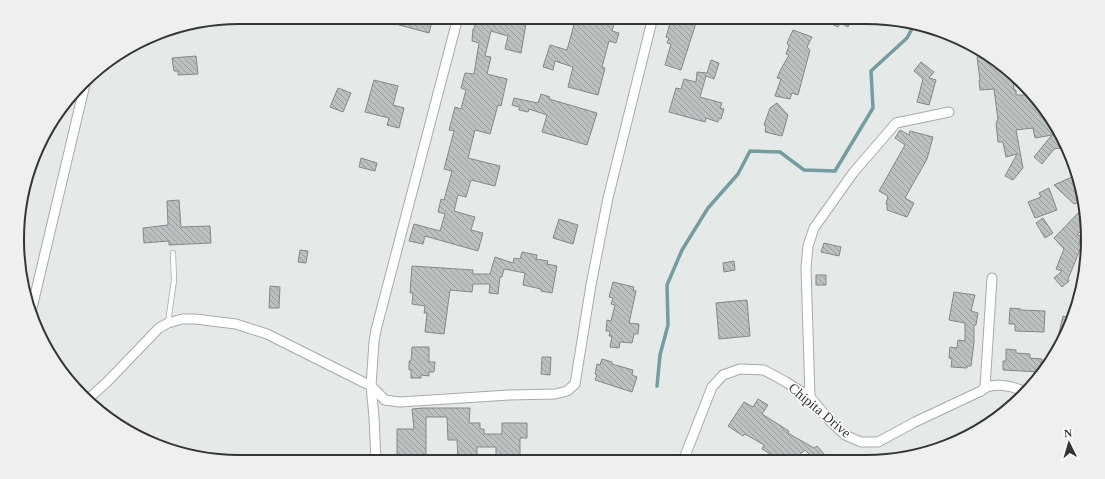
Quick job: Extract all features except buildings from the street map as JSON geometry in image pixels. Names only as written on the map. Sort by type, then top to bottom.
[{"type":"street","points":[[376,455],[371,386],[376,330],[456,24]]},
{"type":"street","points":[[91,396],[159,328],[168,323],[182,319],[236,324],[267,334],[371,386],[385,400],[400,402],[509,395],[555,394],[567,391],[575,384],[608,198],[651,24]]},
{"type":"street","points":[[33,303],[84,90]]},
{"type":"street","points":[[810,397],[806,268],[808,246],[814,228],[853,173],[896,124],[949,112]]},
{"type":"street","points":[[985,387],[992,278]]},
{"type":"street","name":"Chipita Drive","points":[[685,455],[712,387],[723,375],[740,369],[764,370],[786,382],[810,397],[830,421],[845,435],[861,442],[878,442],[915,422],[981,391],[985,387],[999,386],[1021,389]]},
{"type":"lane","points":[[168,323],[174,280],[173,253]]},
{"type":"waterway","points":[[657,386],[660,355],[668,325],[667,285],[682,250],[708,208],[738,174],[750,151],[780,152],[804,170],[835,171],[873,108],[871,71],[907,38],[912,29]]}]
